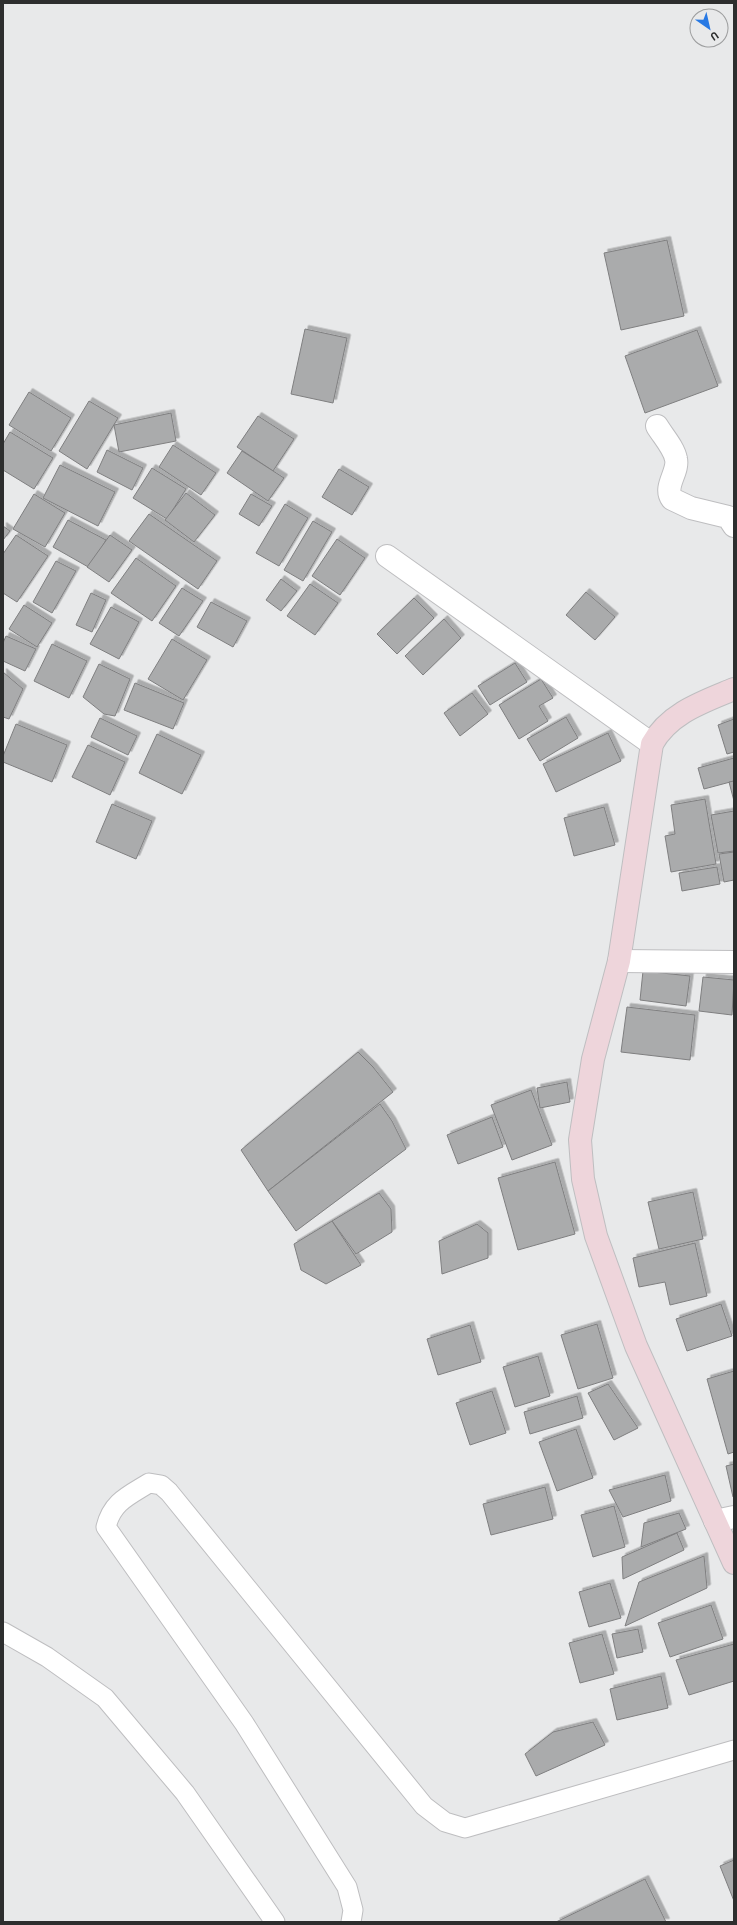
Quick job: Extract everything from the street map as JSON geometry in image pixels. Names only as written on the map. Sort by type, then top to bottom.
[{"type":"street","points":[[658,426],[675,455],[677,462],[669,492],[672,499],[686,506],[728,517],[734,526]]},
{"type":"street","points":[[387,556],[652,744]]},
{"type":"street","points":[[734,689],[686,710],[658,733],[652,744],[619,961],[593,1059],[580,1140],[583,1179],[596,1236],[636,1346],[724,1519],[734,1563]]},
{"type":"street","points":[[619,961],[734,962]]},
{"type":"lane","points":[[351,1922],[352,1910],[347,1887],[343,1880],[244,1723],[106,1527],[109,1515],[122,1500],[149,1483],[161,1485],[169,1492],[424,1806],[445,1822],[464,1828],[734,1750]]},
{"type":"lane","points":[[3,1632],[47,1657],[105,1698],[185,1793],[275,1922]]},
{"type":"building","points":[[667,240],[684,316],[621,330],[604,253]]},
{"type":"building","points":[[305,329],[347,338],[333,403],[291,394]]},
{"type":"building","points":[[697,330],[718,386],[645,413],[625,356]]},
{"type":"building","points":[[29,392],[71,418],[51,451],[9,425]]},
{"type":"building","points":[[89,401],[118,418],[87,469],[59,451]]},
{"type":"building","points":[[171,413],[176,441],[119,452],[114,425]]},
{"type":"building","points":[[258,416],[294,439],[273,471],[237,447]]},
{"type":"building","points":[[10,432],[53,458],[34,489],[3,470],[3,444]]},
{"type":"building","points":[[173,445],[216,473],[201,495],[159,467]]},
{"type":"building","points":[[107,450],[143,468],[132,490],[97,472]]},
{"type":"building","points":[[242,451],[284,478],[268,501],[227,473]]},
{"type":"building","points":[[60,465],[115,492],[98,526],[43,498]]},
{"type":"building","points":[[152,468],[186,489],[167,519],[133,498]]},
{"type":"building","points":[[339,469],[369,487],[352,515],[322,497]]},
{"type":"building","points":[[186,493],[215,515],[194,542],[165,520]]},
{"type":"building","points":[[34,494],[65,513],[45,547],[13,529]]},
{"type":"building","points":[[251,494],[272,506],[259,526],[239,514]]},
{"type":"building","points":[[285,504],[308,518],[279,566],[256,553]]},
{"type":"building","points":[[149,514],[217,561],[198,589],[129,541]]},
{"type":"building","points":[[68,520],[106,540],[90,568],[53,547]]},
{"type":"building","points":[[313,521],[332,532],[303,581],[284,570]]},
{"type":"building","points":[[3,526],[10,531],[3,540]]},
{"type":"building","points":[[16,535],[48,556],[17,602],[3,593],[3,554]]},
{"type":"building","points":[[110,535],[132,550],[109,582],[87,567]]},
{"type":"building","points":[[337,539],[365,558],[340,595],[312,576]]},
{"type":"building","points":[[136,558],[176,586],[152,621],[111,593]]},
{"type":"building","points":[[56,561],[76,571],[52,613],[33,602]]},
{"type":"building","points":[[281,579],[297,591],[281,611],[266,600]]},
{"type":"building","points":[[310,584],[338,603],[315,635],[287,616]]},
{"type":"building","points":[[182,588],[203,601],[179,636],[159,623]]},
{"type":"building","points":[[586,592],[615,617],[595,640],[566,615]]},
{"type":"building","points":[[91,593],[106,600],[92,632],[76,625]]},
{"type":"building","points":[[414,598],[434,618],[397,654],[377,634]]},
{"type":"building","points":[[211,602],[247,621],[233,647],[197,627]]},
{"type":"building","points":[[24,605],[52,623],[37,647],[9,629]]},
{"type":"building","points":[[111,607],[139,622],[119,659],[90,644]]},
{"type":"building","points":[[444,619],[461,638],[423,675],[405,656]]},
{"type":"building","points":[[6,636],[36,649],[25,671],[3,661],[3,643]]},
{"type":"building","points":[[172,639],[207,660],[183,700],[148,679]]},
{"type":"building","points":[[52,644],[87,661],[69,698],[34,681]]},
{"type":"building","points":[[515,663],[527,682],[490,705],[478,686]]},
{"type":"building","points":[[99,664],[130,679],[115,716],[104,714],[83,697]]},
{"type":"building","points":[[3,672],[23,689],[9,719],[3,717]]},
{"type":"building","points":[[541,679],[553,698],[539,706],[548,721],[519,739],[499,705]]},
{"type":"building","points":[[135,683],[184,703],[173,729],[124,710]]},
{"type":"building","points":[[472,693],[488,714],[460,736],[444,713]]},
{"type":"building","points":[[566,717],[578,738],[540,761],[527,739]]},
{"type":"building","points":[[100,718],[137,736],[128,755],[91,737]]},
{"type":"building","points":[[734,719],[734,752],[727,754],[718,725]]},
{"type":"building","points":[[16,724],[67,745],[52,782],[3,762],[3,756]]},
{"type":"building","points":[[608,733],[621,761],[556,792],[543,764]]},
{"type":"building","points":[[157,734],[201,755],[182,794],[139,773]]},
{"type":"building","points":[[88,745],[125,762],[110,795],[72,777]]},
{"type":"building","points":[[734,758],[734,781],[704,789],[698,768]]},
{"type":"building","points":[[734,781],[734,801],[729,782]]},
{"type":"building","points":[[705,799],[716,864],[671,872],[665,836],[675,834],[671,805]]},
{"type":"building","points":[[112,804],[152,821],[136,859],[96,842]]},
{"type":"building","points":[[604,807],[615,845],[574,856],[564,818]]},
{"type":"building","points":[[734,811],[734,851],[718,853],[711,815]]},
{"type":"building","points":[[734,852],[734,880],[724,882],[719,854]]},
{"type":"building","points":[[717,867],[720,884],[682,891],[679,873]]},
{"type":"building","points":[[643,971],[690,976],[686,1006],[640,1000]]},
{"type":"building","points":[[703,977],[734,980],[732,1015],[699,1011]]},
{"type":"building","points":[[627,1007],[695,1015],[690,1060],[621,1052]]},
{"type":"building","points":[[358,1052],[373,1067],[393,1092],[268,1191],[241,1150]]},
{"type":"building","points":[[567,1082],[570,1102],[540,1108],[537,1088]]},
{"type":"building","points":[[531,1090],[552,1145],[512,1160],[491,1105]]},
{"type":"building","points":[[380,1104],[392,1121],[406,1149],[296,1231],[268,1191]]},
{"type":"building","points":[[492,1117],[503,1147],[458,1164],[447,1135]]},
{"type":"building","points":[[555,1162],[575,1234],[518,1250],[498,1178]]},
{"type":"building","points":[[693,1192],[703,1239],[659,1249],[648,1202]]},
{"type":"building","points":[[379,1193],[391,1209],[392,1232],[356,1254],[332,1221]]},
{"type":"building","points":[[332,1221],[361,1265],[326,1284],[301,1270],[294,1244]]},
{"type":"building","points":[[477,1224],[488,1233],[488,1258],[442,1274],[439,1241]]},
{"type":"building","points":[[695,1243],[707,1296],[670,1305],[665,1282],[639,1287],[633,1258]]},
{"type":"building","points":[[721,1304],[732,1336],[687,1351],[676,1319]]},
{"type":"building","points":[[597,1324],[613,1378],[578,1389],[561,1335]]},
{"type":"building","points":[[470,1325],[481,1362],[438,1375],[427,1339]]},
{"type":"building","points":[[538,1356],[550,1396],[515,1407],[503,1367]]},
{"type":"building","points":[[734,1371],[734,1452],[728,1454],[707,1379]]},
{"type":"building","points":[[608,1384],[638,1428],[614,1440],[588,1393]]},
{"type":"building","points":[[492,1391],[506,1433],[470,1445],[456,1403]]},
{"type":"building","points":[[577,1396],[583,1418],[530,1434],[524,1412]]},
{"type":"building","points":[[576,1429],[593,1478],[557,1491],[539,1442]]},
{"type":"building","points":[[734,1464],[734,1497],[733,1497],[726,1466]]},
{"type":"building","points":[[665,1475],[671,1501],[623,1517],[609,1490]]},
{"type":"building","points":[[545,1487],[553,1519],[491,1535],[483,1504]]},
{"type":"building","points":[[614,1506],[625,1547],[593,1557],[581,1515]]},
{"type":"building","points":[[679,1513],[686,1529],[641,1547],[644,1523]]},
{"type":"building","points":[[677,1533],[684,1550],[623,1579],[622,1557]]},
{"type":"building","points":[[704,1556],[707,1588],[625,1626],[639,1582]]},
{"type":"building","points":[[610,1583],[621,1618],[589,1627],[579,1592]]},
{"type":"building","points":[[711,1605],[723,1639],[670,1657],[658,1623]]},
{"type":"building","points":[[638,1629],[643,1652],[617,1658],[612,1634]]},
{"type":"building","points":[[602,1634],[614,1674],[580,1683],[569,1643]]},
{"type":"building","points":[[734,1644],[734,1681],[689,1695],[676,1660]]},
{"type":"building","points":[[661,1676],[668,1708],[617,1720],[610,1689]]},
{"type":"building","points":[[593,1722],[605,1745],[536,1776],[525,1754],[553,1732]]},
{"type":"building","points":[[734,1860],[734,1901],[720,1866]]},
{"type":"building","points":[[645,1879],[666,1922],[556,1922]]}]
